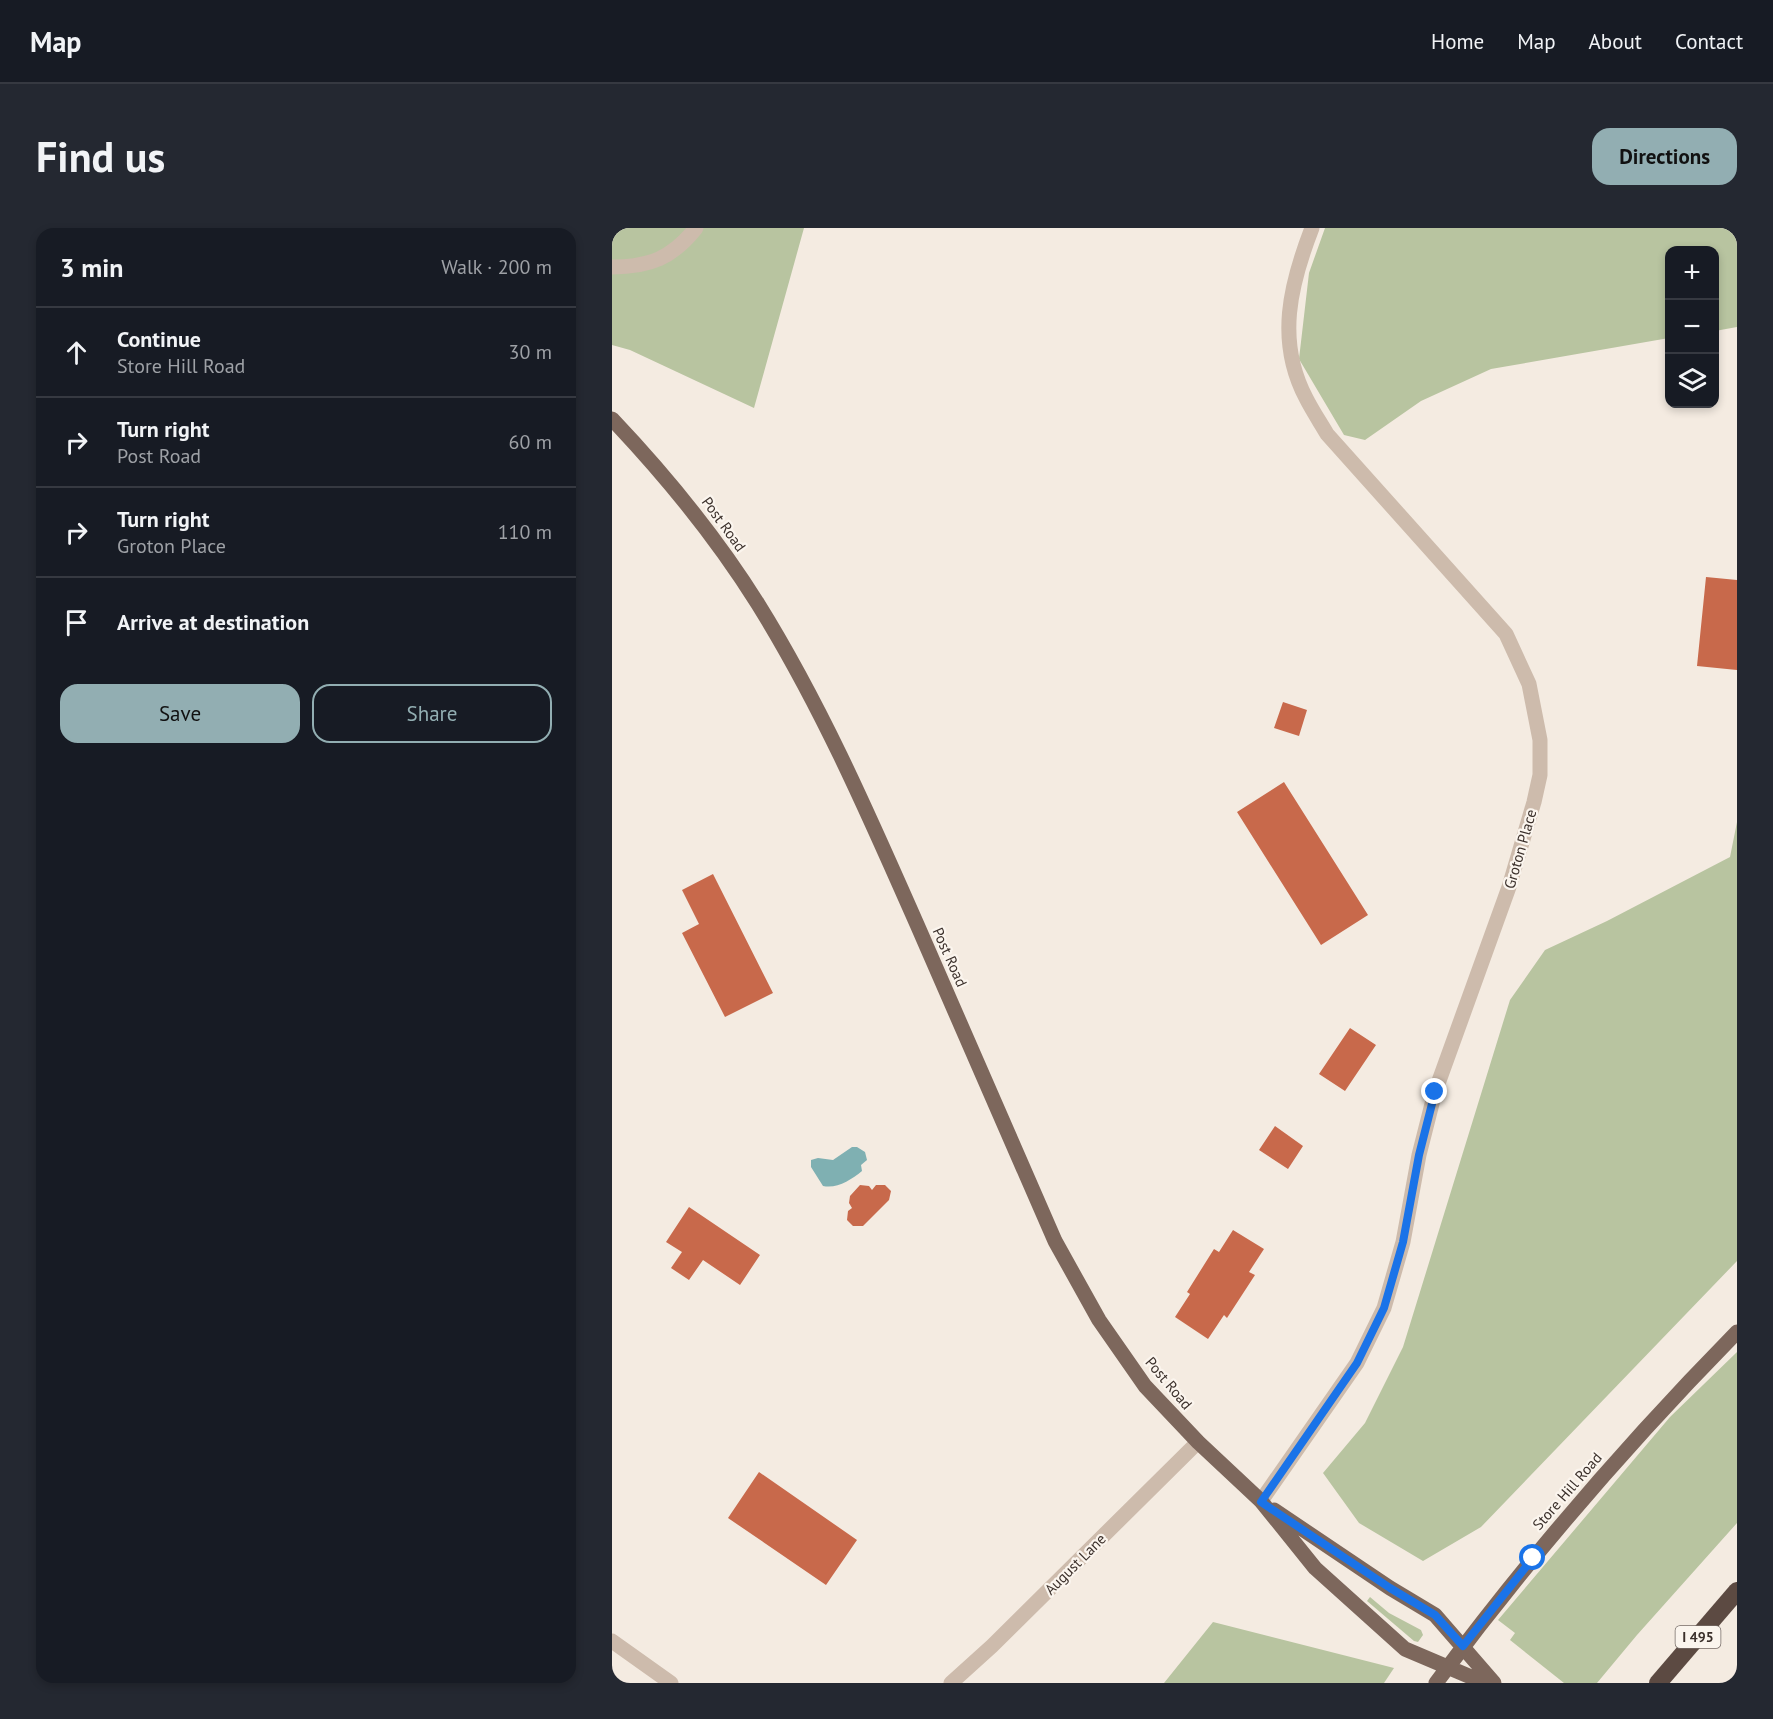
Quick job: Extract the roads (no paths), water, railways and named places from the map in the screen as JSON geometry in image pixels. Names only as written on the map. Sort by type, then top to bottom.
[{"type":"highway","name":"I 495","points":[[1658,1683],[1737,1591]]},
{"type":"main road","name":"Post Road","points":[[612,419],[675,488],[705,527],[758,604],[806,687],[864,803],[1043,1214],[1070,1270],[1123,1356],[1145,1386],[1198,1442],[1261,1502],[1315,1568],[1405,1649],[1485,1683]]},
{"type":"main road","name":"Store Hill Road","points":[[1436,1683],[1533,1558],[1576,1507],[1737,1332]]},
{"type":"main road","name":"Post Road","points":[[1261,1502],[1390,1588],[1435,1615],[1494,1683]]},
{"type":"street","points":[[612,267],[635,267],[650,264],[675,251],[696,228]]},
{"type":"street","name":"Groton Place","points":[[1261,1502],[1357,1363],[1384,1308],[1403,1242],[1419,1155],[1435,1092],[1509,887],[1540,775],[1540,740],[1528,684],[1506,634],[1327,434],[1305,397],[1290,356],[1288,314],[1298,265],[1312,228]]},
{"type":"street","name":"August Lane","points":[[951,1683],[992,1646],[1198,1442]]},
{"type":"street","points":[[612,1641],[671,1683]]},
{"type":"water","points":[[852,1147],[865,1152],[867,1160],[861,1165],[862,1171],[839,1185],[823,1186],[811,1167],[811,1160],[818,1158],[833,1160]]}]
